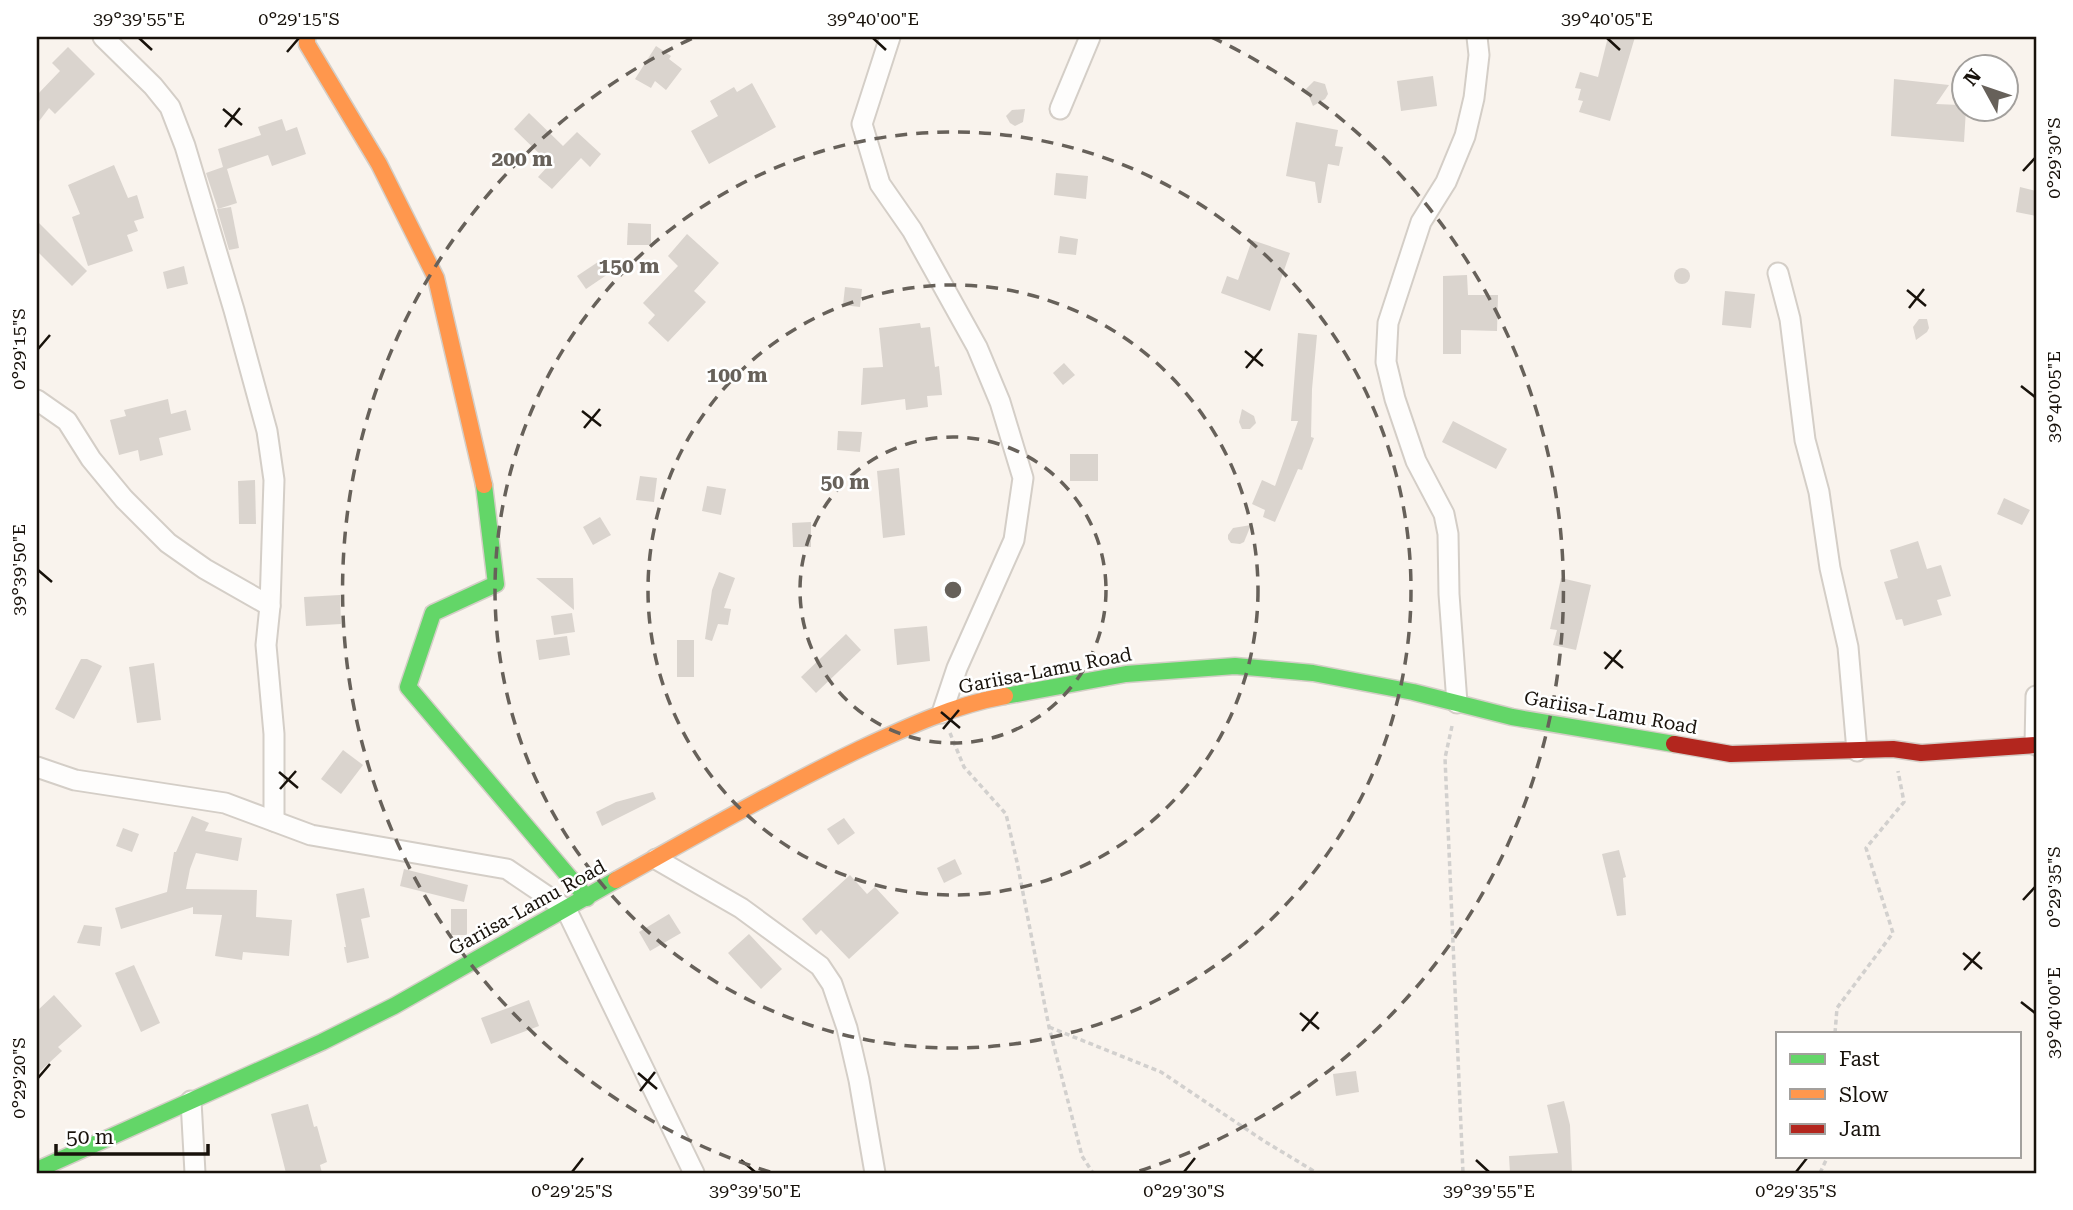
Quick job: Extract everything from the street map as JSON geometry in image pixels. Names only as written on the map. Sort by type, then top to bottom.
[{"type":"street","points":[[103,37],[153,86],[170,107],[185,146],[267,430],[274,480],[270,606],[266,645],[274,734],[274,821]]},
{"type":"street","points":[[307,37],[307,44],[379,164],[436,278],[486,492],[496,584],[433,613],[408,687],[587,898]]},
{"type":"street","points":[[890,37],[862,124],[865,136],[880,184],[912,230],[977,347],[1000,402],[1023,478],[1014,540],[957,668],[942,713]]},
{"type":"street","points":[[1060,109],[1090,37]]},
{"type":"street","points":[[1457,703],[1449,594],[1448,534],[1444,514],[1416,461],[1395,400],[1386,362],[1388,323],[1420,222],[1446,182],[1465,136],[1474,98],[1479,55],[1477,37]]},
{"type":"street","points":[[1779,273],[1790,318],[1805,440],[1819,492],[1830,568],[1848,647],[1857,751]]},
{"type":"street","points":[[37,400],[67,421],[91,459],[124,499],[168,543],[205,569],[270,606]]},
{"type":"street","name":"Gariisa-Lamu Road","points":[[37,1170],[322,1042],[394,1006],[827,765],[911,725],[980,700],[1126,674],[1235,666],[1312,673],[1512,717],[1731,754],[1893,749],[1921,753],[2036,745]]},
{"type":"street","points":[[2036,696],[2036,745]]},
{"type":"street","points":[[37,767],[75,780],[225,803],[311,835],[507,869],[566,909],[694,1173]]},
{"type":"street","points":[[656,859],[741,908],[820,966],[832,984],[847,1028],[875,1173]]},
{"type":"street","points":[[191,1101],[195,1173]]},
{"type":"path","points":[[1457,703],[1446,758],[1463,1173]]},
{"type":"path","points":[[942,713],[964,766],[1006,814],[1049,1027],[1082,1156],[1093,1173]]},
{"type":"path","points":[[1835,1032],[1838,1008],[1893,933],[1866,848],[1904,802],[1893,749]]},
{"type":"path","points":[[1049,1027],[1161,1072],[1317,1173]]},
{"type":"building","points":[[1608,37],[1635,37],[1610,121],[1579,112],[1583,101],[1578,100],[1581,89],[1575,88],[1580,72],[1598,77]]},
{"type":"building","points":[[656,46],[671,56],[669,59],[682,69],[666,90],[655,81],[651,88],[635,79]]},
{"type":"building","points":[[68,47],[95,74],[55,114],[49,108],[37,124],[37,95],[60,71],[52,63]]},
{"type":"building","points":[[1433,76],[1437,106],[1401,111],[1397,81]]},
{"type":"building","points":[[1894,79],[1949,85],[1936,104],[1951,105],[1951,122],[1965,122],[1964,142],[1891,136]]},
{"type":"building","points":[[1314,81],[1325,84],[1328,94],[1313,106],[1306,89]]},
{"type":"building","points":[[752,83],[776,127],[709,164],[691,131],[718,116],[710,101],[734,87],[737,92]]},
{"type":"building","points":[[1025,109],[1023,122],[1015,126],[1010,123],[1006,116],[1012,110]]},
{"type":"building","points":[[529,113],[563,146],[577,132],[601,154],[590,167],[581,158],[552,189],[538,177],[550,164],[514,129]]},
{"type":"building","points":[[282,119],[286,131],[297,127],[306,154],[272,166],[268,155],[227,169],[237,203],[218,209],[206,173],[223,167],[218,149],[261,135],[258,127]]},
{"type":"building","points":[[1296,122],[1338,130],[1335,146],[1343,147],[1339,166],[1328,164],[1321,203],[1318,203],[1315,182],[1286,176]]},
{"type":"building","points":[[114,165],[128,198],[137,195],[144,218],[134,221],[138,231],[127,235],[133,251],[88,266],[72,217],[80,214],[68,185]]},
{"type":"building","points":[[1056,173],[1088,176],[1086,199],[1054,195]]},
{"type":"building","points":[[2020,187],[2036,191],[2036,216],[2016,212]]},
{"type":"building","points":[[231,207],[239,248],[229,250],[217,209]]},
{"type":"building","points":[[37,221],[87,271],[72,286],[37,251]]},
{"type":"building","points":[[628,223],[651,224],[651,245],[627,245]]},
{"type":"building","points":[[687,234],[719,263],[694,291],[706,302],[668,342],[648,323],[655,315],[643,303],[678,266],[668,256]]},
{"type":"building","points":[[1060,236],[1078,239],[1076,255],[1058,253]]},
{"type":"building","points":[[1252,240],[1290,253],[1270,311],[1221,293],[1227,276],[1238,280]]},
{"type":"building","points":[[598,262],[604,262],[611,272],[586,289],[577,276]]},
{"type":"building","points":[[184,266],[188,284],[167,289],[163,272]]},
{"type":"building","points":[[1679,268],[1685,268],[1690,276],[1688,282],[1679,284],[1674,279],[1674,273]]},
{"type":"building","points":[[1467,275],[1468,295],[1498,295],[1497,331],[1461,330],[1461,354],[1443,354],[1443,276]]},
{"type":"building","points":[[845,287],[862,289],[860,307],[843,305]]},
{"type":"building","points":[[1725,291],[1755,294],[1751,328],[1722,325]]},
{"type":"building","points":[[1919,319],[1927,319],[1929,328],[1916,340],[1913,327]]},
{"type":"building","points":[[920,323],[921,328],[930,327],[942,395],[927,396],[928,407],[906,410],[905,399],[861,405],[863,368],[883,367],[879,328]]},
{"type":"building","points":[[1298,333],[1317,335],[1312,389],[1311,437],[1314,438],[1302,470],[1298,469],[1275,522],[1263,517],[1265,510],[1252,504],[1262,480],[1275,486],[1298,421],[1291,421]]},
{"type":"building","points":[[1064,363],[1075,375],[1063,385],[1053,373]]},
{"type":"building","points":[[168,399],[171,414],[186,410],[191,430],[159,438],[163,455],[140,461],[138,450],[119,455],[110,420],[126,416],[124,410]]},
{"type":"building","points":[[1242,409],[1254,416],[1256,423],[1250,429],[1242,429],[1239,422]]},
{"type":"building","points":[[1453,421],[1507,449],[1496,469],[1442,442]]},
{"type":"building","points":[[838,431],[862,432],[860,452],[837,450]]},
{"type":"building","points":[[1070,454],[1098,454],[1098,481],[1070,481]]},
{"type":"building","points":[[899,468],[905,535],[883,538],[877,471]]},
{"type":"building","points":[[640,476],[657,478],[654,502],[636,500]]},
{"type":"building","points":[[255,480],[256,524],[239,524],[238,481]]},
{"type":"building","points":[[707,486],[726,489],[721,515],[702,511]]},
{"type":"building","points":[[2004,498],[2030,510],[2022,525],[1997,514]]},
{"type":"building","points":[[600,517],[611,535],[593,545],[583,527]]},
{"type":"building","points":[[811,522],[811,547],[793,547],[792,523]]},
{"type":"building","points":[[1251,525],[1244,542],[1231,543],[1228,539],[1233,528]]},
{"type":"building","points":[[1918,541],[1927,569],[1941,565],[1951,596],[1937,600],[1942,615],[1904,626],[1902,619],[1896,620],[1884,582],[1898,578],[1890,550]]},
{"type":"building","points":[[719,572],[735,578],[724,608],[731,609],[728,625],[718,624],[712,641],[705,639],[712,590]]},
{"type":"building","points":[[536,578],[573,578],[574,610]]},
{"type":"building","points":[[1561,578],[1591,585],[1576,650],[1553,645],[1557,630],[1550,629]]},
{"type":"building","points":[[340,595],[341,624],[306,626],[304,597]]},
{"type":"building","points":[[572,613],[575,632],[554,635],[551,616]]},
{"type":"building","points":[[927,626],[930,661],[897,665],[894,629]]},
{"type":"building","points":[[846,634],[861,650],[816,693],[801,677]]},
{"type":"building","points":[[567,636],[570,655],[539,660],[536,640]]},
{"type":"building","points":[[677,640],[694,640],[694,677],[677,677]]},
{"type":"building","points":[[81,659],[102,666],[74,719],[55,709]]},
{"type":"building","points":[[154,663],[161,720],[137,723],[129,667]]},
{"type":"building","points":[[343,750],[363,765],[341,794],[321,779]]},
{"type":"building","points":[[653,792],[656,799],[602,826],[596,812],[616,802]]},
{"type":"building","points":[[192,816],[209,823],[205,831],[242,838],[238,861],[196,853],[186,889],[257,890],[256,917],[292,920],[289,956],[243,952],[242,960],[215,956],[222,915],[193,914],[193,907],[121,929],[115,908],[167,892],[174,852]]},
{"type":"building","points":[[844,818],[855,833],[838,845],[827,829]]},
{"type":"building","points":[[123,828],[139,834],[132,852],[116,846]]},
{"type":"building","points":[[1619,850],[1626,877],[1623,878],[1626,915],[1617,916],[1602,854]]},
{"type":"building","points":[[955,859],[962,874],[944,883],[937,868]]},
{"type":"building","points":[[404,869],[468,885],[464,902],[400,886]]},
{"type":"building","points":[[850,875],[867,894],[875,887],[899,913],[849,959],[821,930],[816,935],[802,919]]},
{"type":"building","points":[[364,888],[370,917],[361,919],[369,958],[347,963],[336,894]]},
{"type":"building","points":[[451,909],[467,909],[467,935],[451,935]]},
{"type":"building","points":[[669,914],[681,933],[650,951],[639,932]]},
{"type":"building","points":[[84,925],[102,927],[100,946],[77,943]]},
{"type":"building","points":[[749,934],[782,969],[761,989],[728,953]]},
{"type":"building","points":[[134,965],[160,1023],[141,1032],[115,973]]},
{"type":"building","points":[[54,995],[82,1026],[58,1047],[62,1051],[37,1074],[37,1011]]},
{"type":"building","points":[[529,1000],[539,1026],[491,1044],[481,1018]]},
{"type":"building","points":[[1356,1071],[1359,1092],[1336,1096],[1333,1074]]},
{"type":"building","points":[[1564,1101],[1570,1125],[1572,1173],[1510,1173],[1509,1156],[1558,1153],[1547,1105]]},
{"type":"building","points":[[308,1104],[327,1162],[320,1165],[322,1173],[286,1173],[271,1114]]},
{"type":"traffic: fast","points":[[484,485],[496,584],[433,613],[408,687],[587,898]]},
{"type":"traffic: fast","points":[[1005,696],[1126,674],[1235,666],[1313,673],[1413,692],[1512,717],[1674,744]]},
{"type":"traffic: fast","points":[[37,1170],[322,1042],[394,1006],[616,880]]},
{"type":"traffic: slow","points":[[307,37],[307,44],[379,164],[436,278],[484,485]]},
{"type":"traffic: slow","points":[[616,880],[768,796],[860,749],[949,711],[1005,696]]},
{"type":"traffic: jam","points":[[1674,744],[1731,754],[1893,749],[1921,753],[2036,745]]}]
